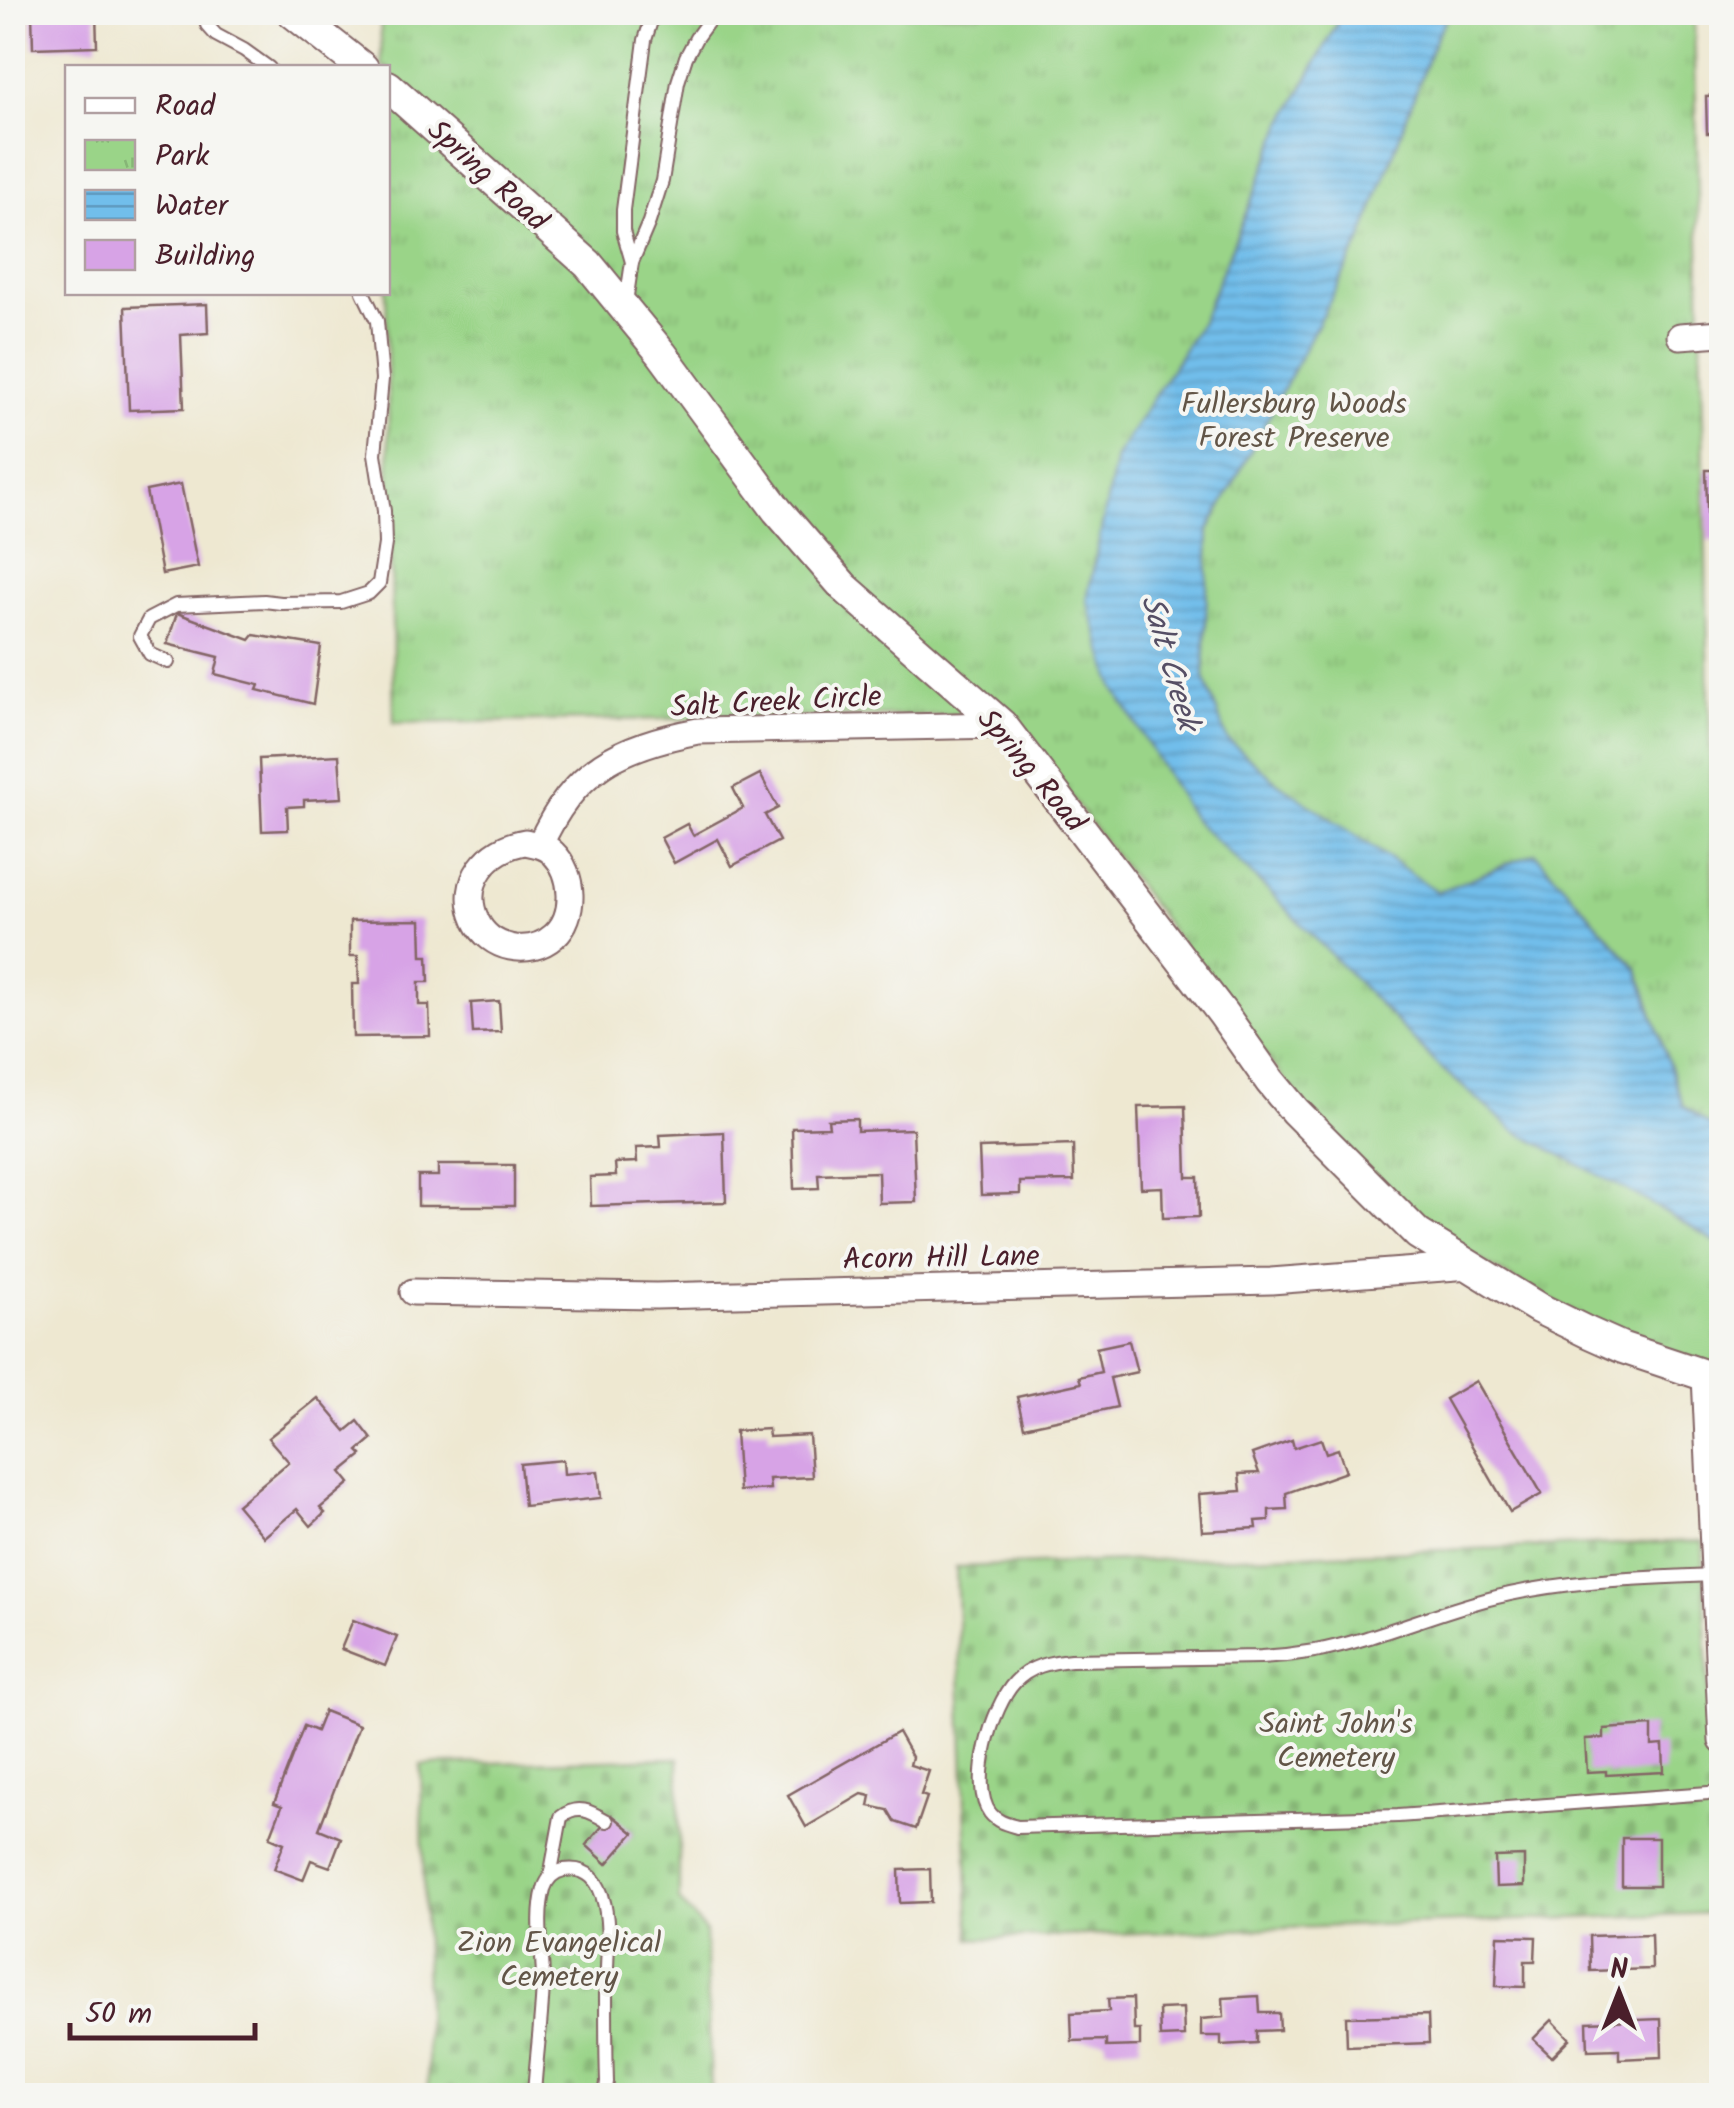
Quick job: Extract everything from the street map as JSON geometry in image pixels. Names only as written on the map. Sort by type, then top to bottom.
[{"type":"street","points":[[292,12],[359,65]]},
{"type":"street","name":"Spring Road","points":[[390,88],[588,264],[662,354],[777,510],[844,587],[1002,725],[1295,1111],[1418,1234],[1538,1308],[1587,1332],[1713,1378]]},
{"type":"street","points":[[1680,336],[1722,333]]},
{"type":"street","name":"Salt Creek Circle","points":[[540,845],[560,806],[582,781],[633,747],[666,737],[698,731],[1002,725]]},
{"type":"street","points":[[510,844],[540,845],[553,852],[564,868],[571,904],[554,936],[519,949],[504,946],[481,929],[474,915],[474,883],[492,854],[510,844]]},
{"type":"street","name":"Acorn Hill Lane","points":[[413,1292],[656,1296],[1154,1284],[1271,1281],[1470,1266]]},
{"type":"street","points":[[1713,1378],[1714,1574],[1722,1741]]},
{"type":"lane","points":[[204,12],[207,25],[216,35],[265,65]]},
{"type":"lane","points":[[632,262],[623,232],[623,210],[645,40],[656,12]]},
{"type":"lane","points":[[625,309],[632,262],[662,181],[678,82],[696,38],[714,12]]},
{"type":"lane","points":[[168,662],[150,654],[140,636],[149,619],[176,605],[341,602],[369,593],[378,584],[385,544],[375,454],[382,379],[377,321],[364,295]]},
{"type":"lane","points":[[1714,1574],[1601,1580],[1530,1590],[1484,1600],[1347,1643],[1288,1655],[1046,1663],[1015,1682],[1003,1698],[990,1726],[983,1786],[985,1804],[992,1817],[1017,1828],[1398,1816],[1722,1792]]},
{"type":"lane","points":[[534,2096],[543,1977],[541,1910],[561,1817],[580,1809],[606,1821]]},
{"type":"lane","points":[[550,1877],[569,1869],[581,1872],[597,1886],[604,1900],[609,1927],[604,2096]]},
{"type":"green space","name":"Fullersburg Woods Forest Preserve","points":[[380,13],[1694,13],[1714,924],[1722,936],[1721,1374],[1622,1340],[1420,1227],[1311,1116],[1008,714],[394,723],[386,295],[390,295],[390,65],[382,65]]},
{"type":"green space","name":"Saint John's Cemetery","points":[[1703,1541],[1716,1913],[970,1939],[956,1567]]},
{"type":"green space","name":"Zion Evangelical Cemetery","points":[[679,1758],[679,1900],[705,1931],[711,2086],[716,2095],[428,2095],[421,1765]]},
{"type":"water","name":"Salt Creek","points":[[1339,13],[1450,13],[1436,36],[1363,237],[1209,530],[1204,677],[1227,739],[1277,782],[1438,892],[1535,853],[1638,970],[1683,1106],[1721,1133],[1721,1245],[1514,1130],[1440,1067],[1273,895],[1193,819],[1114,687],[1087,599],[1116,457],[1201,322],[1281,128],[1337,24]]},
{"type":"building","points":[[32,12],[96,12],[97,46],[33,48]]},
{"type":"building","points":[[1722,95],[1722,151],[1716,151],[1715,133],[1707,133],[1706,96]]},
{"type":"building","points":[[207,304],[208,333],[181,335],[184,408],[129,410],[125,307]]},
{"type":"building","points":[[1706,470],[1722,470],[1722,540],[1708,541]]},
{"type":"building","points":[[181,484],[198,567],[162,574],[146,491]]},
{"type":"building","points":[[177,613],[250,640],[254,635],[321,646],[313,704],[257,690],[259,685],[215,674],[219,657],[167,644]]},
{"type":"building","points":[[339,755],[342,798],[304,800],[304,806],[287,807],[288,830],[262,831],[259,759]]},
{"type":"building","points":[[760,774],[778,808],[765,815],[779,841],[732,866],[718,839],[674,863],[661,838],[687,824],[693,835],[743,808],[733,788]]},
{"type":"building","points":[[421,920],[422,956],[428,956],[429,982],[419,982],[419,1005],[429,1005],[430,1036],[353,1037],[352,984],[359,984],[358,956],[350,956],[350,921]]},
{"type":"building","points":[[499,1001],[501,1032],[473,1033],[471,1003]]},
{"type":"building","points":[[1185,1106],[1187,1177],[1198,1177],[1199,1217],[1163,1218],[1162,1187],[1141,1188],[1138,1107]]},
{"type":"building","points":[[857,1119],[857,1131],[913,1129],[916,1202],[879,1203],[878,1172],[818,1174],[819,1188],[794,1189],[792,1128],[829,1127],[828,1120]]},
{"type":"building","points":[[724,1132],[726,1202],[591,1206],[590,1177],[616,1176],[615,1163],[637,1162],[636,1148],[661,1147],[660,1135]]},
{"type":"building","points":[[1073,1145],[1074,1181],[1020,1182],[1020,1194],[981,1195],[979,1148]]},
{"type":"building","points":[[438,1165],[514,1165],[514,1206],[418,1206],[418,1176],[438,1176]]},
{"type":"building","points":[[1129,1341],[1137,1372],[1110,1378],[1117,1407],[1024,1427],[1017,1397],[1081,1383],[1079,1377],[1101,1372],[1096,1348]]},
{"type":"building","points":[[1476,1381],[1542,1494],[1510,1512],[1445,1399]]},
{"type":"building","points":[[318,1398],[346,1431],[358,1421],[372,1439],[358,1451],[362,1455],[341,1472],[350,1483],[320,1508],[325,1513],[311,1526],[297,1509],[264,1537],[237,1505],[289,1462],[268,1438]]},
{"type":"building","points":[[768,1429],[769,1437],[809,1435],[812,1477],[769,1479],[770,1489],[739,1491],[735,1431]]},
{"type":"building","points":[[1321,1439],[1326,1453],[1338,1449],[1346,1472],[1286,1493],[1287,1509],[1269,1510],[1269,1520],[1256,1521],[1257,1528],[1202,1531],[1199,1494],[1241,1491],[1239,1474],[1259,1473],[1252,1454],[1292,1440],[1294,1448]]},
{"type":"building","points":[[563,1460],[564,1474],[598,1471],[601,1498],[524,1506],[520,1464]]},
{"type":"building","points":[[353,1620],[397,1637],[385,1666],[341,1649]]},
{"type":"building","points":[[324,1711],[359,1725],[319,1829],[341,1838],[330,1867],[311,1860],[303,1880],[274,1869],[284,1843],[270,1837],[282,1806],[274,1803],[304,1726],[316,1731]]},
{"type":"building","points":[[1652,1726],[1652,1746],[1663,1745],[1664,1772],[1587,1772],[1585,1739],[1604,1738],[1604,1729]]},
{"type":"building","points":[[898,1732],[912,1757],[910,1765],[929,1771],[921,1795],[927,1797],[916,1829],[895,1822],[888,1810],[869,1806],[871,1796],[862,1794],[806,1827],[788,1795]]},
{"type":"building","points":[[612,1815],[634,1833],[607,1864],[586,1845]]},
{"type":"building","points":[[1622,1838],[1658,1838],[1658,1886],[1622,1886]]},
{"type":"building","points":[[1524,1856],[1524,1886],[1496,1887],[1495,1857]]},
{"type":"building","points":[[930,1869],[931,1902],[900,1903],[899,1870]]},
{"type":"building","points":[[1651,1934],[1652,1969],[1590,1971],[1589,1936]]},
{"type":"building","points":[[1498,1936],[1536,1937],[1535,1961],[1525,1961],[1525,1987],[1496,1986]]},
{"type":"building","points":[[1259,1996],[1260,2013],[1279,2013],[1280,2030],[1257,2031],[1257,2043],[1221,2045],[1221,2036],[1201,2036],[1201,2019],[1224,2017],[1223,1998]]},
{"type":"building","points":[[1133,1998],[1134,2030],[1140,2030],[1140,2046],[1106,2047],[1106,2040],[1072,2041],[1071,2013],[1109,2011],[1108,1999]]},
{"type":"building","points":[[1183,2008],[1184,2036],[1160,2037],[1159,2009]]},
{"type":"building","points":[[1428,2015],[1429,2043],[1347,2046],[1346,2017]]},
{"type":"building","points":[[1661,2019],[1662,2057],[1619,2059],[1619,2049],[1588,2050],[1587,2022]]},
{"type":"building","points":[[1552,2020],[1570,2039],[1552,2057],[1533,2039]]}]
